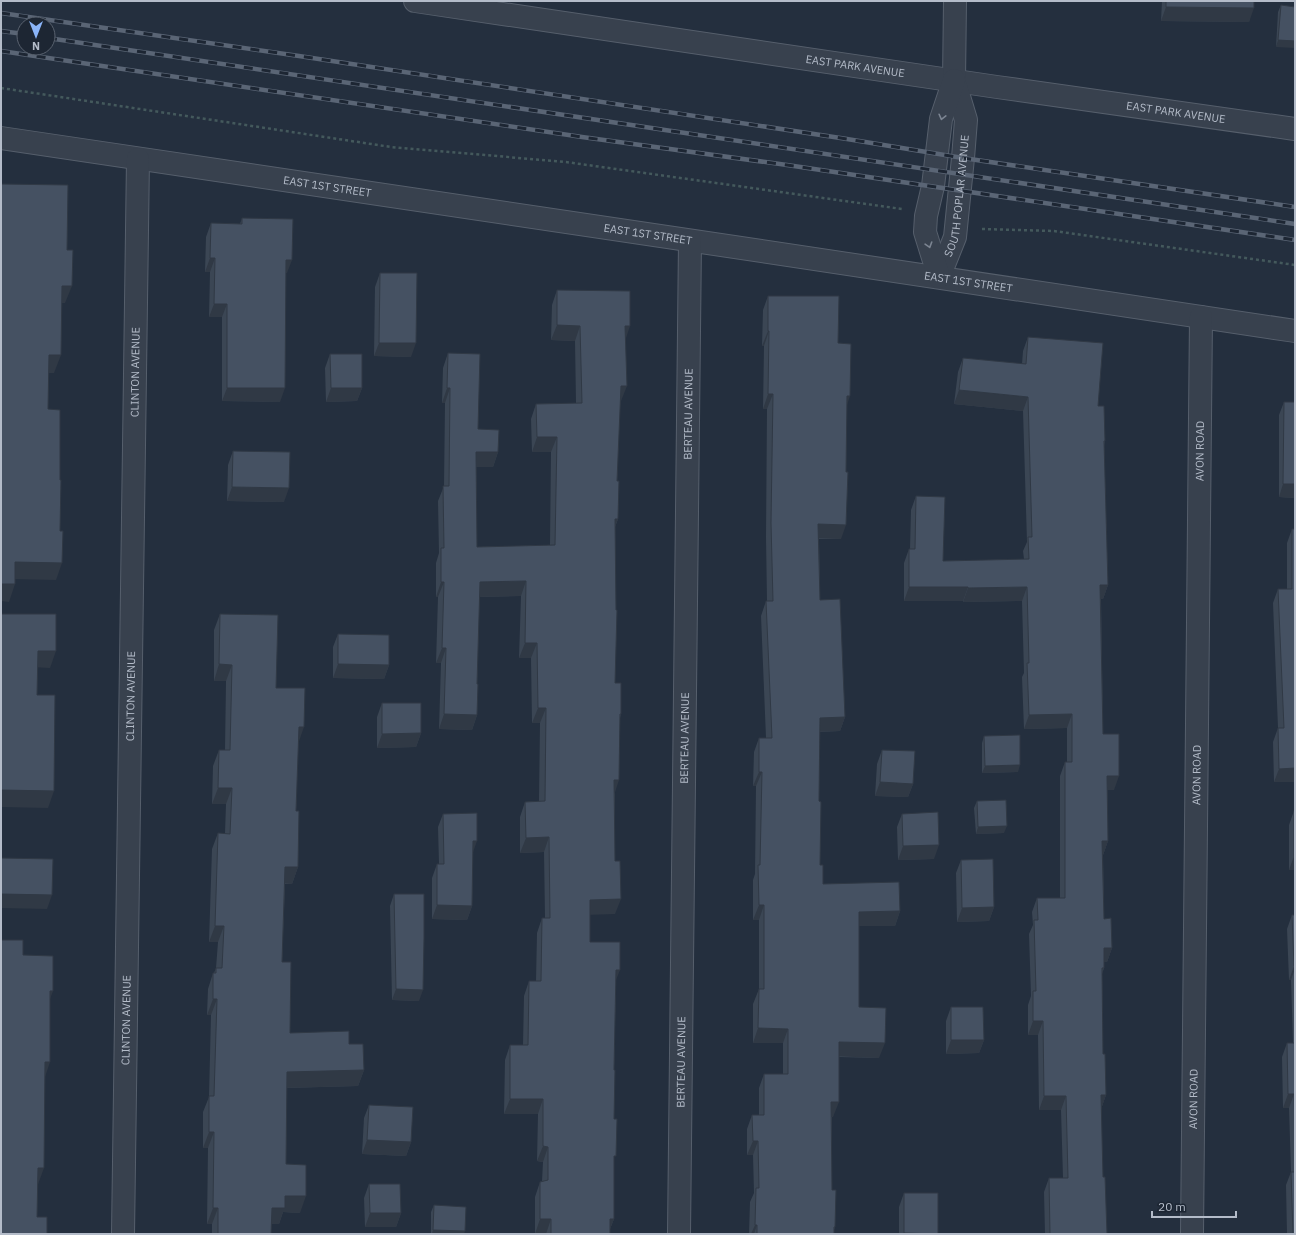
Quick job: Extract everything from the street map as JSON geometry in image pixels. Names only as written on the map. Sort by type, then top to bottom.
[{"type":"street","name":"EAST PARK AVENUE","points":[[415,1],[481,6],[954,80],[1295,129]]},
{"type":"street","name":"SOUTH POPLAR AVENUE","points":[[939,277],[955,237],[966,120],[954,80],[955,1]]},
{"type":"street","name":"SOUTH POPLAR AVENUE","points":[[939,277],[925,232],[926,216],[933,186],[941,119],[954,80]]},
{"type":"street","name":"EAST 1ST STREET","points":[[1,138],[1295,331]]},
{"type":"street","name":"CLINTON AVENUE","points":[[123,1234],[138,159]]},
{"type":"street","name":"BERTEAU AVENUE","points":[[679,1234],[690,241]]},
{"type":"street","name":"AVON ROAD","points":[[1192,1234],[1200,317]]},
{"type":"path","points":[[1,88],[391,147],[566,162],[900,209],[926,216]]},
{"type":"path","points":[[956,227],[1054,231],[1295,265]]},
{"type":"building","points":[[1166,1],[1254,1],[1254,8],[1166,7]]},
{"type":"building","points":[[1281,5],[1295,7],[1295,41],[1278,40]]},
{"type":"building","points":[[1,184],[68,185],[67,250],[73,250],[72,286],[62,286],[61,355],[49,355],[48,409],[60,410],[60,531],[63,531],[62,563],[15,562],[15,584],[1,584]]},
{"type":"building","points":[[242,218],[293,219],[292,260],[286,260],[285,388],[227,388],[227,304],[214,304],[215,258],[210,258],[211,223],[242,224]]},
{"type":"building","points":[[380,273],[417,273],[416,343],[379,343]]},
{"type":"building","points":[[557,290],[630,291],[630,326],[625,326],[627,386],[621,386],[617,481],[619,481],[618,519],[615,519],[617,610],[615,683],[621,683],[621,714],[619,780],[614,780],[615,861],[620,861],[621,899],[590,900],[590,942],[620,942],[620,970],[616,970],[614,1119],[617,1119],[616,1156],[614,1156],[614,1219],[610,1219],[610,1234],[551,1234],[551,1219],[540,1219],[540,1182],[548,1180],[548,1147],[543,1146],[543,1099],[510,1099],[510,1045],[528,1045],[529,981],[541,981],[542,918],[550,918],[549,837],[526,838],[525,802],[545,801],[546,708],[538,708],[537,643],[525,643],[526,581],[480,582],[477,715],[444,714],[446,648],[442,648],[444,582],[441,582],[441,548],[444,548],[443,486],[449,486],[450,388],[447,388],[448,353],[480,354],[478,429],[499,430],[498,452],[476,452],[477,547],[555,545],[557,437],[537,437],[536,404],[582,403],[580,326],[557,325]]},
{"type":"building","points":[[768,296],[839,296],[838,343],[851,344],[850,396],[847,396],[846,472],[848,472],[846,525],[818,524],[820,600],[840,599],[845,717],[820,718],[820,865],[823,865],[823,884],[899,882],[900,911],[859,912],[859,1007],[886,1008],[885,1043],[839,1042],[839,1102],[831,1102],[832,1190],[836,1190],[834,1234],[757,1234],[757,1225],[755,1225],[756,1188],[759,1188],[758,1141],[753,1141],[752,1115],[764,1115],[764,1074],[788,1074],[788,1029],[758,1028],[759,989],[764,989],[764,905],[759,905],[758,865],[760,865],[762,772],[759,772],[759,738],[772,738],[766,601],[773,601],[771,523],[773,394],[768,394]]},
{"type":"building","points":[[1028,337],[1103,343],[1098,406],[1104,406],[1108,585],[1100,585],[1103,734],[1119,734],[1119,776],[1107,776],[1108,841],[1102,841],[1104,919],[1111,918],[1112,948],[1104,948],[1104,968],[1102,968],[1103,1054],[1105,1054],[1106,1095],[1101,1095],[1103,1177],[1105,1177],[1107,1234],[1050,1234],[1049,1178],[1068,1178],[1066,1096],[1044,1096],[1043,1021],[1033,1021],[1033,991],[1036,991],[1034,920],[1038,920],[1037,898],[1065,898],[1065,762],[1072,762],[1072,714],[1029,715],[1027,587],[909,587],[909,549],[915,549],[916,496],[945,497],[943,561],[1029,559],[1028,537],[1032,537],[1028,397],[959,390],[963,358],[1026,364]]},
{"type":"building","points":[[330,354],[362,354],[362,388],[331,388]]},
{"type":"building","points":[[1284,402],[1295,402],[1295,484],[1283,484]]},
{"type":"building","points":[[233,451],[290,452],[289,488],[232,487]]},
{"type":"building","points":[[1292,529],[1295,529],[1295,768],[1279,769],[1278,728],[1284,728],[1278,589],[1292,589]]},
{"type":"building","points":[[1,614],[56,614],[56,651],[38,651],[37,695],[55,695],[54,791],[1,790]]},
{"type":"building","points":[[220,614],[278,615],[276,688],[305,688],[304,727],[299,727],[296,811],[299,811],[298,867],[285,867],[282,962],[291,962],[290,1033],[349,1031],[349,1044],[363,1044],[364,1070],[287,1072],[286,1164],[306,1165],[306,1196],[285,1196],[285,1208],[272,1208],[271,1234],[218,1234],[218,1208],[213,1208],[214,1132],[209,1132],[209,1096],[214,1096],[217,999],[213,999],[213,973],[216,973],[216,968],[222,968],[224,926],[215,926],[218,833],[230,834],[232,788],[218,788],[219,750],[230,750],[232,665],[219,664]]},
{"type":"building","points":[[338,634],[389,635],[389,665],[338,664]]},
{"type":"building","points":[[382,703],[421,703],[421,733],[382,734]]},
{"type":"building","points":[[1020,735],[1020,765],[985,766],[984,736]]},
{"type":"building","points":[[882,750],[915,751],[913,784],[880,782]]},
{"type":"building","points":[[1006,800],[1007,826],[978,827],[977,801]]},
{"type":"building","points":[[1295,811],[1295,856],[1294,856]]},
{"type":"building","points":[[938,812],[939,845],[903,846],[902,814]]},
{"type":"building","points":[[477,813],[477,841],[473,841],[472,906],[437,905],[437,864],[444,864],[443,814]]},
{"type":"building","points":[[1,858],[53,859],[52,895],[1,894]]},
{"type":"building","points":[[993,859],[994,907],[962,908],[961,860]]},
{"type":"building","points":[[394,894],[424,894],[423,990],[396,989]]},
{"type":"building","points":[[1292,915],[1295,915],[1295,966],[1294,966]]},
{"type":"building","points":[[1,940],[23,940],[23,955],[53,956],[53,991],[50,991],[50,1062],[45,1062],[44,1168],[38,1168],[37,1217],[47,1217],[47,1234],[1,1234]]},
{"type":"building","points":[[951,1007],[983,1007],[984,1040],[951,1040]]},
{"type":"building","points":[[1287,1043],[1295,1043],[1295,1125],[1294,1094],[1288,1094]]},
{"type":"building","points":[[369,1105],[413,1107],[411,1142],[367,1140]]},
{"type":"building","points":[[1291,1172],[1295,1172],[1295,1234],[1293,1234]]},
{"type":"building","points":[[369,1184],[400,1184],[401,1213],[370,1213]]},
{"type":"building","points":[[904,1193],[938,1193],[938,1234],[904,1233]]},
{"type":"building","points":[[434,1205],[466,1207],[465,1231],[433,1230]]},
{"type":"railway","points":[[1,13],[299,56],[963,158],[1295,207]]},
{"type":"railway","points":[[1,31],[16,33]]},
{"type":"railway","points":[[56,39],[1295,224]]},
{"type":"railway","points":[[1,51],[1295,240]]}]
